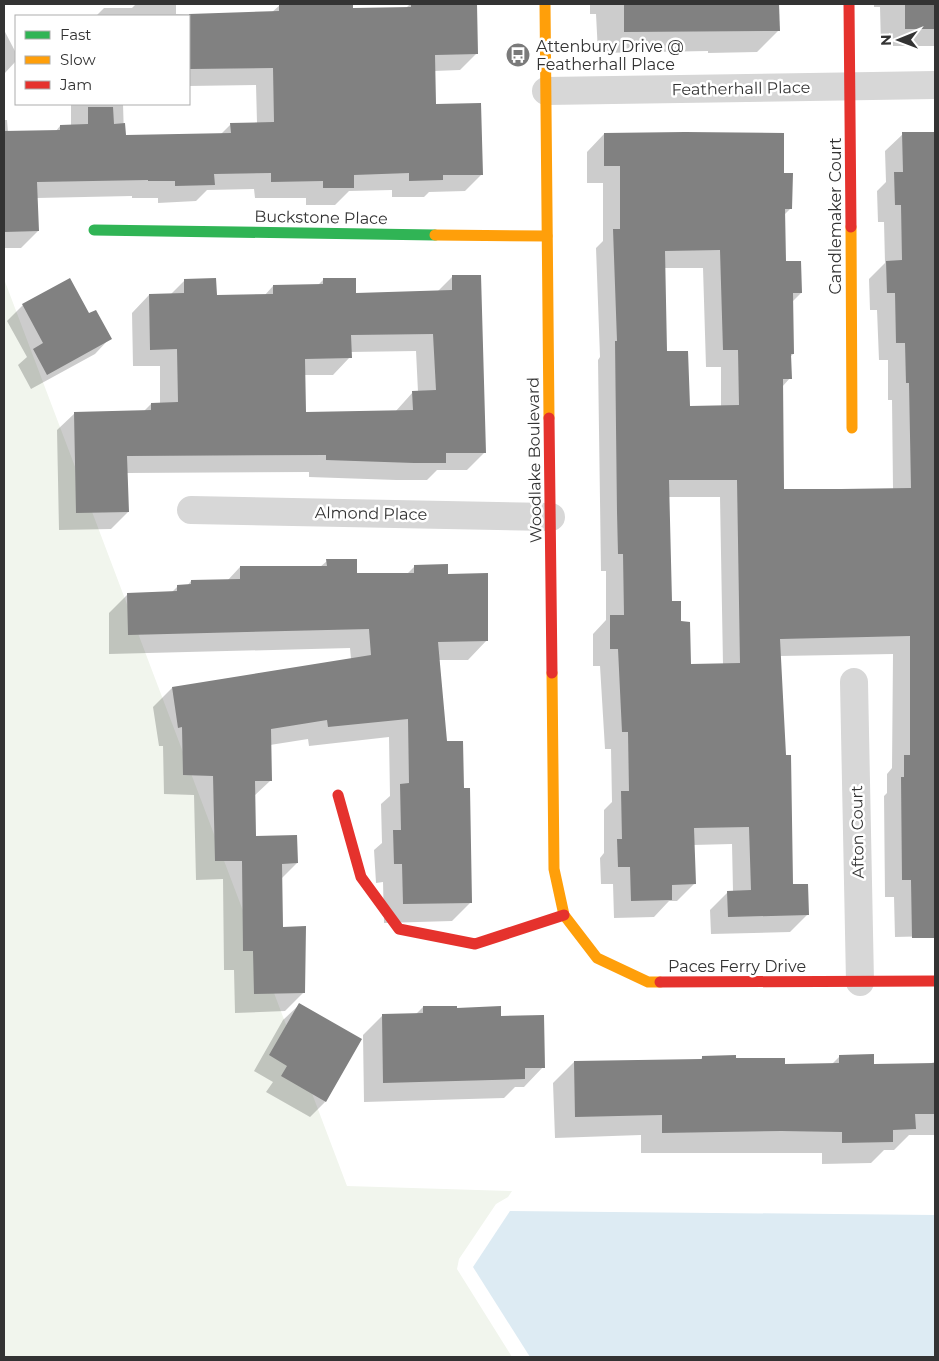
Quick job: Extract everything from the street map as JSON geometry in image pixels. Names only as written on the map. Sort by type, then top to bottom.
[{"type":"street","name":"Woodlake Boulevard","points":[[545,4],[554,869],[564,915]]},
{"type":"street","name":"Candlemaker Court","points":[[849,4],[852,428]]},
{"type":"street","name":"Featherhall Place","points":[[546,91],[935,85]]},
{"type":"street","name":"Buckstone Place","points":[[94,230],[548,236]]},
{"type":"street","name":"Almond Place","points":[[191,510],[551,517]]},
{"type":"street","name":"Afton Court","points":[[854,682],[860,982]]},
{"type":"street","points":[[338,795],[361,877],[399,929],[474,944],[564,915]]},
{"type":"street","name":"Paces Ferry Drive","points":[[564,915],[597,958],[648,982],[935,981]]},
{"type":"shaded area","points":[[4,279],[347,1186],[512,1191],[508,1197],[496,1204],[459,1259],[457,1269],[512,1357],[4,1357]]},
{"type":"shaded area","points":[[510,1211],[935,1215],[935,1357],[530,1357],[473,1267]]},
{"type":"building","points":[[279,4],[353,4],[353,8],[411,7],[411,4],[477,4],[478,54],[435,55],[436,104],[481,103],[483,175],[443,175],[443,180],[409,181],[409,173],[354,175],[354,188],[323,188],[323,181],[271,182],[271,173],[214,174],[215,185],[175,186],[175,181],[148,180],[37,182],[39,231],[4,232],[4,131],[60,130],[60,125],[88,124],[88,107],[113,107],[114,124],[125,123],[126,135],[231,133],[230,123],[274,122],[273,68],[190,69],[189,14],[279,11]]},
{"type":"building","points":[[624,4],[779,4],[780,31],[624,32]]},
{"type":"building","points":[[905,4],[935,4],[935,29],[905,29]]},
{"type":"building","points":[[902,132],[935,132],[935,938],[912,938],[911,880],[902,880],[901,777],[904,777],[904,755],[910,755],[910,636],[780,639],[786,755],[791,755],[793,884],[808,884],[809,915],[728,917],[727,891],[751,890],[749,827],[694,828],[696,884],[672,885],[672,900],[631,901],[630,867],[618,867],[617,839],[622,839],[621,791],[629,791],[628,732],[622,732],[618,649],[610,649],[610,615],[624,615],[623,554],[618,554],[615,341],[617,341],[613,229],[620,229],[620,166],[604,166],[604,133],[784,133],[784,173],[793,173],[792,209],[785,209],[786,261],[801,261],[802,293],[793,293],[794,354],[791,354],[792,379],[783,379],[784,489],[841,489],[911,488],[909,383],[906,383],[905,343],[896,343],[895,293],[887,293],[886,261],[902,260],[901,205],[895,205],[894,172],[903,172]],"holes":[[[720,250],[723,350],[738,350],[739,405],[690,406],[688,351],[667,351],[665,251]],[[669,480],[737,480],[740,663],[691,664],[690,622],[681,621],[681,601],[672,601]]]},
{"type":"building","points":[[452,275],[481,275],[486,453],[446,453],[446,463],[326,460],[326,455],[127,456],[129,512],[76,513],[74,412],[151,410],[151,403],[178,402],[177,349],[150,350],[149,294],[184,293],[184,279],[216,278],[217,295],[273,294],[273,285],[323,284],[323,278],[356,278],[356,293],[452,290]],"holes":[[[433,334],[436,390],[412,391],[413,410],[306,412],[305,359],[352,358],[351,335]]]},
{"type":"building","points":[[70,278],[89,313],[96,310],[112,339],[47,375],[33,349],[43,343],[22,304]]},
{"type":"building","points":[[326,559],[357,559],[357,573],[414,573],[414,565],[448,564],[448,574],[488,573],[488,641],[438,642],[447,741],[463,741],[464,788],[470,788],[472,903],[403,904],[402,864],[394,864],[393,830],[401,830],[400,784],[409,783],[408,719],[328,727],[327,720],[271,729],[272,781],[255,781],[256,836],[297,835],[298,863],[282,864],[283,927],[306,926],[305,993],[254,994],[253,951],[243,951],[242,861],[215,861],[213,776],[183,775],[182,727],[178,728],[172,687],[371,655],[369,629],[128,635],[127,593],[177,591],[177,585],[191,584],[191,580],[240,579],[240,566],[327,566]]},
{"type":"building","points":[[299,1003],[362,1039],[326,1102],[281,1076],[287,1066],[269,1055]]},
{"type":"building","points":[[423,1006],[457,1006],[457,1008],[501,1006],[501,1016],[544,1015],[545,1068],[525,1068],[525,1079],[383,1083],[382,1014],[423,1013]]},
{"type":"building","points":[[874,1054],[874,1064],[935,1063],[935,1114],[915,1114],[916,1129],[893,1130],[893,1142],[842,1143],[842,1132],[662,1133],[662,1115],[575,1117],[574,1061],[702,1059],[702,1056],[736,1055],[736,1058],[785,1058],[785,1064],[839,1063],[839,1055]]},
{"type":"traffic: fast","points":[[94,230],[435,235]]},
{"type":"traffic: slow","points":[[545,4],[549,418]]},
{"type":"traffic: slow","points":[[851,227],[852,428]]},
{"type":"traffic: slow","points":[[435,235],[547,236]]},
{"type":"traffic: slow","points":[[552,673],[554,869],[564,915],[597,958],[648,982],[660,982]]},
{"type":"traffic: jam","points":[[849,4],[851,227]]},
{"type":"traffic: jam","points":[[549,418],[552,673]]},
{"type":"traffic: jam","points":[[338,795],[361,877],[399,929],[475,944],[564,915]]},
{"type":"traffic: jam","points":[[660,982],[935,981]]},
{"type":"place","name":"Attenbury Drive @ Featherhall Place","points":[[518,55]]}]
